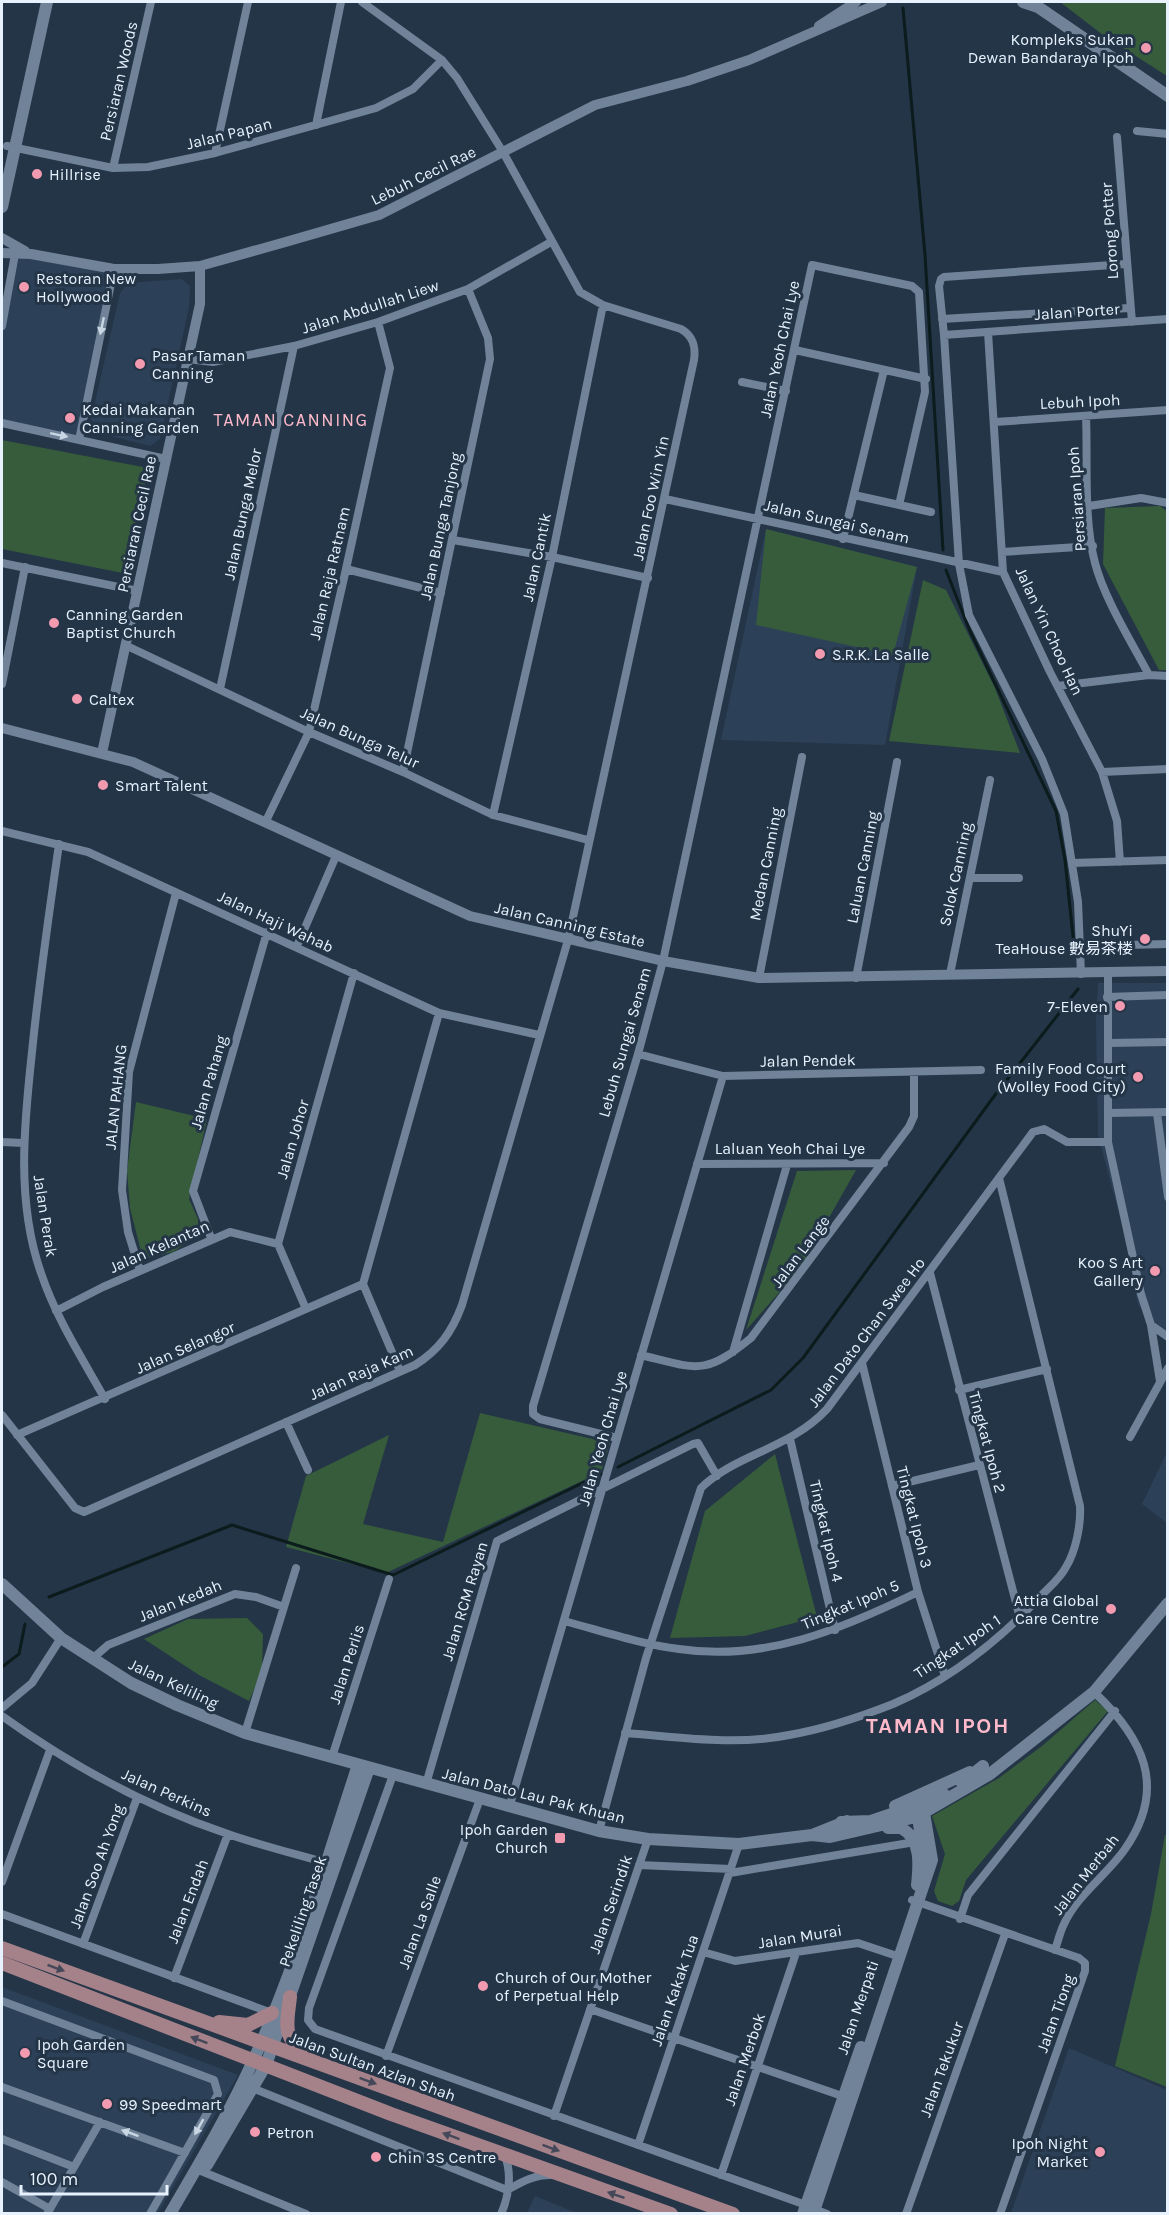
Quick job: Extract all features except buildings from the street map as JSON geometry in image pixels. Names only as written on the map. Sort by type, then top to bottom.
[{"type":"main road","points":[[2,207],[10,147],[39,2]]},
{"type":"main road","points":[[2,171],[47,2]]},
{"type":"main road","points":[[1023,2],[1037,4],[1167,96]]},
{"type":"main road","name":"Jalan Keliling","points":[[2,1584],[61,1638],[131,1683],[245,1733],[363,1766]]},
{"type":"main road","name":"Jalan Dato Lau Pak Khuan","points":[[363,1766],[509,1808],[599,1831],[648,1839],[739,1844],[812,1835],[830,1837],[879,1827],[919,1813],[990,1774],[1012,1754],[1094,1692],[1167,1603]]},
{"type":"main road","name":"Jalan Dato Lau Pak Khuan","points":[[812,1835],[841,1822],[891,1808],[1012,1754]]},
{"type":"main road","name":"Pekeliling Tasek","points":[[263,2054],[290,1997],[330,1864],[363,1766]]},
{"type":"main road","points":[[841,1822],[871,1821],[909,1808],[919,1813],[922,1803],[967,1781],[983,1766]]},
{"type":"main road","name":"Jalan Merpati","points":[[809,2210],[915,1902],[931,1868],[932,1852],[919,1813]]},
{"type":"main road","name":"Jalan Merpati","points":[[915,1902],[916,1885],[924,1861],[919,1813]]},
{"type":"main road","points":[[879,1827],[901,1828],[915,1842],[919,1866],[916,1885]]},
{"type":"main road","name":"Pekeliling Tasek","points":[[263,2054],[272,2013],[330,1864]]},
{"type":"main road","name":"Jalan Sultan Azlan Shah","points":[[2,1948],[202,2021],[263,2054],[333,2068],[733,2214]]},
{"type":"main road","name":"Jalan Sultan Azlan Shah","points":[[2,1964],[263,2054],[506,2156],[671,2214]]},
{"type":"main road","points":[[290,1997],[287,2031],[291,2041],[333,2068]]},
{"type":"main road","points":[[202,2021],[248,2025],[272,2013]]},
{"type":"main road","points":[[170,2214],[252,2088],[263,2054]]},
{"type":"main road","points":[[178,2214],[263,2054]]},
{"type":"street","name":"Persiaran Woods","points":[[114,168],[151,2]]},
{"type":"street","points":[[215,153],[248,2]]},
{"type":"street","points":[[316,125],[341,2]]},
{"type":"street","name":"Jalan Foo Win Yin","points":[[362,2],[442,60],[457,78],[503,152],[580,292],[603,305],[681,329],[687,333],[694,345],[694,360],[665,498],[588,840],[568,940]]},
{"type":"street","name":"Lebuh Cecil Rae","points":[[812,31],[840,10],[856,2]]},
{"type":"street","name":"Lebuh Cecil Rae","points":[[2,253],[31,254],[114,269],[200,266],[379,215],[595,105],[687,81],[749,60],[882,2]]},
{"type":"street","name":"Jalan Papan","points":[[10,147],[114,168],[148,167],[215,153],[376,108],[413,89],[442,60]]},
{"type":"street","points":[[1137,131],[1167,134]]},
{"type":"street","name":"Lorong Potter","points":[[1117,137],[1129,308],[1132,322]]},
{"type":"street","name":"Lebuh Cecil Rae","points":[[2,238],[31,254]]},
{"type":"street","name":"Jalan Abdullah Liew","points":[[188,358],[213,362],[294,346],[378,322],[468,289],[551,242]]},
{"type":"street","points":[[2,326],[15,254]]},
{"type":"street","points":[[1081,974],[1081,946],[1064,814],[1042,759],[969,615],[959,564],[939,282],[944,277],[1126,264]]},
{"type":"street","name":"Jalan Yeoh Chai Lye","points":[[757,517],[812,265],[915,287],[920,295],[926,379]]},
{"type":"street","name":"Persiaran Cecil Rae","points":[[102,753],[200,304],[200,266]]},
{"type":"street","points":[[80,440],[114,269]]},
{"type":"street","name":"Jalan Bunga Tanjong","points":[[403,772],[490,359],[488,338],[468,289]]},
{"type":"street","name":"Jalan Cantik","points":[[494,815],[552,557],[603,305]]},
{"type":"street","points":[[942,319],[1129,308]]},
{"type":"street","name":"Jalan Porter","points":[[944,335],[1167,319]]},
{"type":"street","name":"Jalan Raja Ratnam","points":[[265,823],[309,732],[346,569],[390,368],[378,322]]},
{"type":"street","name":"Jalan Yin Choo Han","points":[[988,332],[1003,572],[1102,772],[1117,820],[1120,862]]},
{"type":"street","name":"Jalan Bunga Melor","points":[[220,689],[294,346]]},
{"type":"street","points":[[795,350],[926,379],[899,505]]},
{"type":"street","points":[[843,539],[884,370]]},
{"type":"street","points":[[742,382],[786,391]]},
{"type":"street","name":"Lebuh Ipoh","points":[[995,422],[1167,410]]},
{"type":"street","name":"Persiaran Ipoh","points":[[1086,416],[1092,546],[1101,580],[1149,675]]},
{"type":"street","points":[[2,423],[166,459]]},
{"type":"street","points":[[854,495],[931,512]]},
{"type":"street","name":"Jalan Sungai Senam","points":[[665,498],[757,517],[843,539],[1003,572]]},
{"type":"street","points":[[1089,506],[1141,498],[1167,503]]},
{"type":"street","name":"Lebuh Sungai Senam","points":[[617,1438],[540,1419],[532,1410],[638,1054],[663,962],[757,517]]},
{"type":"street","points":[[453,540],[552,557],[648,578]]},
{"type":"street","points":[[1002,552],[1092,546]]},
{"type":"street","points":[[2,562],[138,591]]},
{"type":"street","points":[[2,684],[25,567]]},
{"type":"street","points":[[346,569],[441,593]]},
{"type":"street","name":"Jalan Bunga Telur","points":[[125,645],[309,732],[403,772],[494,815],[588,840]]},
{"type":"street","points":[[1058,686],[1149,675],[1167,676]]},
{"type":"street","name":"Jalan Canning Estate","points":[[2,728],[134,762],[470,916],[663,962],[759,978],[1167,971]]},
{"type":"street","name":"Medan Canning","points":[[759,978],[802,757]]},
{"type":"street","name":"Laluan Canning","points":[[856,978],[897,762]]},
{"type":"street","points":[[1102,772],[1167,770]]},
{"type":"street","name":"Solok Canning","points":[[950,974],[990,780]]},
{"type":"street","name":"Jalan Haji Wahab","points":[[2,831],[88,852],[267,932],[439,1013],[539,1035]]},
{"type":"street","name":"Jalan Perak","points":[[59,844],[40,972],[23,1143],[32,1238],[40,1271],[56,1311],[105,1399]]},
{"type":"street","points":[[297,946],[336,856]]},
{"type":"street","points":[[1072,863],[1167,860]]},
{"type":"street","points":[[970,878],[1019,878]]},
{"type":"street","name":"JALAN PAHANG","points":[[140,1271],[128,1232],[122,1190],[129,1072],[176,893]]},
{"type":"street","name":"Jalan Pahang","points":[[211,1238],[193,1191],[267,932]]},
{"type":"street","name":"Jalan Raja Kam","points":[[2,1416],[75,1508],[84,1512],[430,1356],[454,1326],[568,940]]},
{"type":"street","points":[[1081,946],[1167,944]]},
{"type":"street","points":[[1108,973],[1108,1142],[1141,1294],[1151,1325],[1160,1381]]},
{"type":"street","name":"Jalan Johor","points":[[278,1244],[354,974]]},
{"type":"street","points":[[1107,997],[1167,995]]},
{"type":"street","points":[[400,1371],[363,1284],[439,1013]]},
{"type":"street","points":[[1109,1043],[1167,1042]]},
{"type":"street","name":"Jalan Pendek","points":[[638,1054],[723,1076],[981,1070]]},
{"type":"street","name":"Jalan Lange","points":[[641,1355],[700,1368],[721,1360],[751,1338],[773,1312],[909,1127],[914,1116],[914,1073]]},
{"type":"street","name":"Jalan Yeoh Chai Lye","points":[[509,1808],[723,1076]]},
{"type":"street","points":[[1108,1113],[1167,1112]]},
{"type":"street","points":[[1156,1113],[1167,1197]]},
{"type":"street","name":"Jalan Dato Chan Swee Ho","points":[[599,1831],[650,1644],[701,1488],[717,1476],[813,1425],[930,1273],[1029,1136],[1038,1129],[1051,1131],[1066,1142],[1108,1142]]},
{"type":"street","points":[[2,1142],[23,1143]]},
{"type":"street","name":"Laluan Yeoh Chai Lye","points":[[697,1164],[884,1163]]},
{"type":"street","points":[[733,1352],[787,1165]]},
{"type":"street","name":"Tingkat Ipoh 1","points":[[625,1732],[711,1740],[788,1736],[850,1720],[884,1707],[945,1676],[982,1650],[1020,1618],[1066,1568],[1081,1518],[1080,1506],[999,1178]]},
{"type":"street","name":"Jalan Kelantan","points":[[56,1311],[211,1238],[230,1232],[278,1244]]},
{"type":"street","points":[[278,1244],[306,1309]]},
{"type":"street","name":"Tingkat Ipoh 2","points":[[930,1273],[1020,1618]]},
{"type":"street","name":"Jalan Selangor","points":[[17,1435],[105,1399],[363,1284]]},
{"type":"street","points":[[1151,1325],[1167,1337]]},
{"type":"street","name":"Tingkat Ipoh 3","points":[[862,1363],[918,1592],[945,1676]]},
{"type":"street","points":[[1130,1437],[1167,1368]]},
{"type":"street","points":[[959,1390],[1047,1369]]},
{"type":"street","points":[[286,1422],[308,1470]]},
{"type":"street","name":"Tingkat Ipoh 4","points":[[790,1439],[835,1630]]},
{"type":"street","name":"Jalan RCM Rayan","points":[[426,1784],[496,1543],[603,1487],[695,1443],[703,1447],[717,1476]]},
{"type":"street","points":[[892,1486],[979,1465]]},
{"type":"street","points":[[245,1733],[296,1568]]},
{"type":"street","name":"Jalan Perlis","points":[[332,1757],[389,1580]]},
{"type":"street","name":"Tingkat Ipoh 5","points":[[564,1621],[680,1650],[726,1653],[792,1644],[835,1630],[918,1592]]},
{"type":"street","name":"Jalan Kedah","points":[[92,1659],[108,1645],[235,1594],[256,1597],[284,1607]]},
{"type":"street","points":[[2,1708],[32,1683],[61,1638]]},
{"type":"street","name":"Jalan Merbah","points":[[1055,1950],[1070,1914],[1125,1849],[1136,1830],[1145,1802],[1148,1775],[1130,1732],[1115,1711],[1094,1692]]},
{"type":"street","points":[[960,1919],[968,1895],[1115,1711]]},
{"type":"street","name":"Jalan Perkins","points":[[2,1716],[50,1750],[137,1798],[228,1834],[330,1864]]},
{"type":"street","points":[[2,1882],[50,1750]]},
{"type":"street","points":[[393,1775],[308,2014],[311,2025],[320,2032],[721,2175],[809,2210],[826,2214]]},
{"type":"street","name":"Jalan Soo Ah Yong","points":[[83,1944],[137,1798]]},
{"type":"street","name":"Jalan La Salle","points":[[386,2056],[480,1799]]},
{"type":"street","name":"Jalan Endah","points":[[174,1978],[228,1834]]},
{"type":"street","name":"Jalan Serindik","points":[[554,2116],[648,1839]]},
{"type":"street","points":[[639,1865],[730,1871],[915,1842]]},
{"type":"street","name":"Jalan Kakak Tua","points":[[638,2145],[739,1844]]},
{"type":"street","name":"Jalan Tiong","points":[[915,1902],[1083,1960],[1086,1971],[1000,2214]]},
{"type":"street","points":[[2,1914],[272,2013]]},
{"type":"street","name":"Jalan Tekukur","points":[[906,2214],[1005,1934]]},
{"type":"street","name":"Jalan Murai","points":[[703,1952],[735,1961],[856,1943],[897,1956]]},
{"type":"street","name":"Jalan Merbok","points":[[721,2175],[796,1953]]},
{"type":"street","points":[[2,2001],[214,2080],[218,2094],[150,2214]]},
{"type":"street","points":[[590,2009],[848,2098]]},
{"type":"street","points":[[2,2087],[185,2153]]},
{"type":"street","points":[[252,2088],[507,2190],[539,2175],[559,2175]]},
{"type":"street","points":[[2,2182],[49,2211],[100,2122]]},
{"type":"street","points":[[2,2139],[74,2167]]},
{"type":"street","points":[[501,2214],[507,2200],[510,2169],[506,2156]]},
{"type":"street","points":[[199,2171],[281,2210],[306,2214]]},
{"type":"shaded area","points":[[17,256],[112,270],[78,439],[2,422],[2,330]]},
{"type":"shaded area","name":"Pasar Taman Canning","points":[[182,279],[190,286],[189,307],[160,439],[150,446],[99,433],[91,420],[120,293],[128,283]]},
{"type":"shaded area","name":"S.R.K. La Salle","points":[[766,529],[917,567],[885,745],[721,740]]},
{"type":"shaded area","points":[[1098,983],[1167,983],[1167,1336],[1138,1305],[1126,1240],[1098,1135],[1096,1021]]},
{"type":"shaded area","points":[[1167,1452],[1167,1523],[1142,1504]]},
{"type":"shaded area","points":[[2,1987],[238,2075],[158,2213],[2,2213]]},
{"type":"shaded area","name":"Ipoh Night Market","points":[[1069,2048],[1167,2090],[1167,2213],[1011,2213]]},
{"type":"shaded area","points":[[535,2196],[577,2213],[527,2213]]},
{"type":"green space","name":"Kompleks Sukan Dewan Bandaraya Ipoh","points":[[1060,2],[1167,2],[1167,76],[1103,35]]},
{"type":"green space","points":[[2,440],[148,468],[128,574],[2,549]]},
{"type":"green space","points":[[1160,506],[1168,512],[1168,670],[1159,670],[1103,564],[1105,508]]},
{"type":"green space","points":[[766,529],[917,567],[893,655],[756,625]]},
{"type":"green space","points":[[923,580],[946,590],[995,688],[1020,753],[889,741]]},
{"type":"green space","points":[[136,1102],[207,1119],[189,1199],[198,1219],[198,1235],[173,1252],[143,1259],[130,1208],[127,1171]]},
{"type":"green space","points":[[856,1170],[800,1269],[746,1330],[797,1171]]},
{"type":"green space","points":[[480,1413],[610,1443],[601,1472],[386,1573],[286,1547],[306,1476],[389,1435],[363,1524],[443,1542]]},
{"type":"green space","points":[[775,1454],[817,1617],[745,1636],[670,1638],[705,1511]]},
{"type":"green space","points":[[247,1618],[263,1634],[262,1672],[249,1701],[199,1675],[144,1639],[188,1619]]},
{"type":"green space","points":[[1095,1700],[1108,1711],[966,1880],[959,1901],[952,1906],[938,1901],[934,1891],[945,1854],[932,1816],[999,1778],[1042,1746]]},
{"type":"green space","points":[[1165,1835],[1167,1835],[1167,2087],[1115,2066],[1151,1914]]},
{"type":"waterway","points":[[903,8],[925,255],[943,550]]},
{"type":"waterway","points":[[946,570],[969,629],[1056,811],[1065,860],[1075,955]]},
{"type":"waterway","points":[[618,1467],[771,1390],[803,1358],[992,1099],[1078,989]]},
{"type":"waterway","points":[[49,1597],[232,1525],[393,1575],[601,1474]]},
{"type":"waterway","points":[[2,1667],[19,1654],[25,1624]]},
{"type":"place","name":"Kompleks Sukan Dewan Bandaraya Ipoh","points":[[1146,48]]},
{"type":"place","name":"Hillrise","points":[[37,174]]},
{"type":"place","name":"Restoran New Hollywood","points":[[24,287]]},
{"type":"place","name":"Pasar Taman Canning","points":[[140,364]]},
{"type":"place","name":"Kedai Makanan Canning Garden","points":[[70,418]]},
{"type":"place","name":"Canning Garden Baptist Church","points":[[54,623]]},
{"type":"place","name":"S.R.K. La Salle","points":[[820,654]]},
{"type":"place","name":"Caltex","points":[[77,699]]},
{"type":"place","name":"Smart Talent","points":[[103,785]]},
{"type":"place","name":"ShuYi TeaHouse 數易茶楼","points":[[1145,939]]},
{"type":"place","name":"7-Eleven","points":[[1120,1006]]},
{"type":"place","name":"Family Food Court (Wolley Food City)","points":[[1138,1077]]},
{"type":"place","name":"Koo S Art Gallery","points":[[1155,1271]]},
{"type":"place","name":"Attia Global Care Centre","points":[[1111,1609]]},
{"type":"place","name":"Ipoh Garden Church","points":[[560,1838]]},
{"type":"place","name":"Church of Our Mother of Perpetual Help","points":[[483,1986]]},
{"type":"place","name":"Ipoh Garden Square","points":[[25,2053]]},
{"type":"place","name":"99 Speedmart","points":[[107,2104]]},
{"type":"place","name":"Petron","points":[[255,2132]]},
{"type":"place","name":"Ipoh Night Market","points":[[1100,2152]]},
{"type":"place","name":"Chin 3S Centre","points":[[376,2157]]},
{"type":"district","name":"TAMAN CANNING","points":[[291,420]]},
{"type":"district","name":"TAMAN IPOH","points":[[938,1725]]}]
